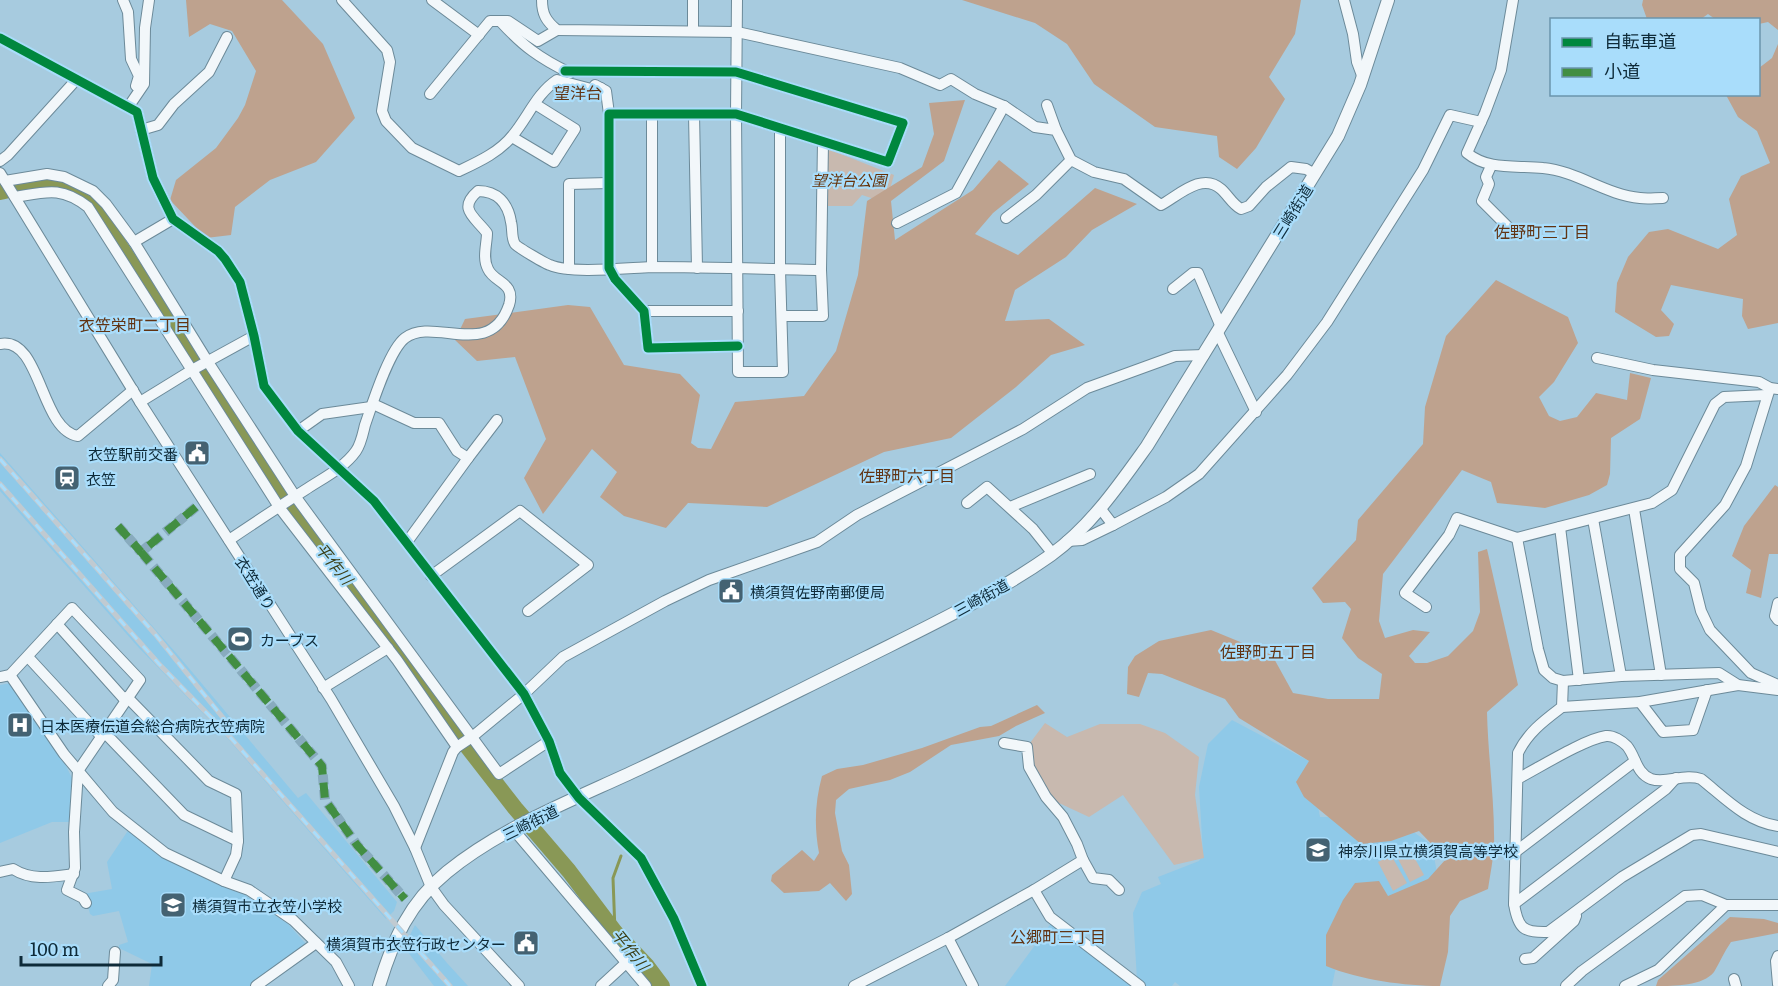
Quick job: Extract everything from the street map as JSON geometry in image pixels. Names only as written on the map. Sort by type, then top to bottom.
[{"type":"main road","name":"三崎街道","points":[[380,986],[393,944],[404,921],[431,887],[482,846],[989,595],[1053,554],[1067,541],[1117,489],[1148,447],[1315,174],[1338,135],[1363,78],[1388,0]]},
{"type":"street","points":[[123,0],[128,12],[131,59],[139,76],[137,86],[125,104]]},
{"type":"street","points":[[125,104],[144,84],[145,28],[149,0]]},
{"type":"street","points":[[342,0],[387,50],[390,62],[382,111],[386,122],[412,148],[459,171],[488,157],[512,137],[548,86],[557,80],[594,90],[601,88]]},
{"type":"street","points":[[432,0],[479,34]]},
{"type":"street","points":[[542,0],[542,10],[547,22],[557,30]]},
{"type":"street","points":[[693,0],[693,31]]},
{"type":"street","points":[[737,0],[738,372],[783,372],[780,128]]},
{"type":"street","points":[[1344,0],[1353,34],[1357,62],[1363,78]]},
{"type":"street","points":[[1513,0],[1501,70],[1467,153],[1474,159],[1491,166],[1544,168],[1573,175],[1639,198],[1663,198]]},
{"type":"street","points":[[500,20],[518,41],[540,58],[606,91],[609,114],[609,268],[615,279],[644,310],[648,348],[738,346]]},
{"type":"street","points":[[430,94],[490,21],[508,21],[538,41],[557,30],[737,32],[900,68],[940,85],[951,80],[975,94],[1004,106],[1035,127],[1056,130]]},
{"type":"street","points":[[141,130],[158,125],[174,104],[208,72],[227,37]]},
{"type":"street","points":[[0,38],[137,112],[153,178],[173,219],[225,259],[240,282],[264,386],[298,431],[375,501],[524,694],[549,741],[560,773],[579,798],[641,858],[671,911],[702,986]]},
{"type":"street","points":[[565,71],[736,72],[903,123],[888,162],[736,114],[609,114]]},
{"type":"street","points":[[0,161],[76,80]]},
{"type":"street","points":[[512,137],[554,162],[575,129],[535,104]]},
{"type":"street","points":[[1047,105],[1071,160],[1094,172],[1124,179],[1161,205],[1200,182],[1215,184],[1241,209],[1249,206],[1266,187],[1291,167],[1306,169],[1315,174]]},
{"type":"street","points":[[897,223],[956,193],[1004,106]]},
{"type":"street","points":[[652,114],[652,267]]},
{"type":"street","points":[[694,114],[696,268]]},
{"type":"street","points":[[1067,541],[1082,540],[1113,525],[1167,497],[1199,474],[1256,412],[1327,322],[1423,170],[1450,115],[1481,122]]},
{"type":"street","points":[[783,316],[823,316],[821,270],[823,142]]},
{"type":"street","points":[[1006,218],[1036,195],[1071,160]]},
{"type":"street","points":[[1491,166],[1486,177],[1489,184],[1482,201],[1508,227]]},
{"type":"street","points":[[3,179],[47,174],[64,177],[93,191],[106,204],[134,242],[207,362],[295,496],[382,611],[499,774],[549,741]]},
{"type":"street","name":"衣笠通り","points":[[3,179],[140,402],[323,688],[394,806],[431,887],[444,905],[519,986]]},
{"type":"street","points":[[569,269],[569,184],[609,183]]},
{"type":"street","points":[[15,197],[54,190],[76,198],[88,207],[279,507],[388,648],[457,747]]},
{"type":"street","points":[[229,540],[339,468],[357,450],[393,353],[406,337],[415,333],[429,332],[461,336],[491,329],[500,321],[509,303],[510,292],[506,284],[488,271],[485,261],[487,233],[469,214],[468,207],[472,196],[478,190],[488,191],[500,197],[507,207],[514,243],[521,250],[537,256],[550,266],[569,269],[652,267],[821,270]]},
{"type":"street","points":[[134,242],[173,219]]},
{"type":"street","points":[[1173,289],[1193,273],[1198,273],[1219,330],[1256,412]]},
{"type":"street","points":[[644,310],[738,311]]},
{"type":"street","points":[[140,402],[254,336]]},
{"type":"street","points":[[0,344],[11,344],[27,358],[56,419],[71,435],[78,436],[133,390]]},
{"type":"street","points":[[415,848],[457,747],[524,694],[563,657],[665,601],[710,580],[816,542],[857,515],[1023,429],[1087,388],[1175,356],[1204,355]]},
{"type":"street","points":[[1597,358],[1653,370],[1759,382],[1772,391]]},
{"type":"street","points":[[1426,607],[1405,593],[1449,535],[1457,518],[1517,538],[1652,503],[1671,490],[1714,404],[1724,397],[1772,391]]},
{"type":"street","points":[[1772,391],[1746,466],[1725,505],[1680,555],[1680,569],[1694,584],[1701,611],[1710,630],[1751,673],[1778,685]]},
{"type":"street","points":[[298,431],[322,414],[372,406],[414,423],[439,423],[457,451],[468,458]]},
{"type":"street","points":[[407,542],[497,420]]},
{"type":"street","points":[[1010,507],[1090,474]]},
{"type":"street","points":[[967,503],[987,487],[1033,529],[1053,554]]},
{"type":"street","points":[[1100,508],[1113,525]]},
{"type":"street","points":[[1634,509],[1661,675]]},
{"type":"street","points":[[431,576],[520,512],[588,565],[528,611]]},
{"type":"street","points":[[1593,519],[1621,676]]},
{"type":"street","points":[[1560,527],[1580,680]]},
{"type":"street","points":[[1517,538],[1538,649],[1544,670],[1553,678],[1563,681],[1621,676],[1719,673],[1738,685]]},
{"type":"street","points":[[1778,603],[1775,616],[1778,620]]},
{"type":"street","points":[[86,903],[83,898],[67,890],[75,868],[74,832],[78,771],[140,680],[72,608],[27,657],[5,676],[63,754],[78,771],[113,812],[165,853],[224,881],[249,890],[293,920],[336,962],[349,986]]},
{"type":"street","points":[[57,624],[126,699],[209,781],[236,794],[238,841],[236,855],[224,881]]},
{"type":"street","points":[[323,688],[388,648]]},
{"type":"street","points":[[27,657],[184,815],[238,841]]},
{"type":"street","points":[[1562,707],[1563,681]]},
{"type":"street","points":[[1778,690],[1738,685],[1641,702],[1562,707],[1536,728],[1523,742],[1518,753],[1519,778],[1514,854],[1516,921],[1528,931],[1548,932],[1622,877],[1692,835],[1701,834],[1778,852]]},
{"type":"street","points":[[1641,702],[1663,732],[1693,730],[1707,690]]},
{"type":"street","points":[[1519,778],[1588,742],[1608,736],[1617,738],[1627,746],[1642,774],[1653,780],[1692,776],[1701,779],[1751,818],[1762,824],[1778,826]]},
{"type":"street","points":[[1004,743],[1027,747],[1029,767],[1046,796],[1063,817],[1094,878],[1109,880],[1119,890]]},
{"type":"street","points":[[1514,854],[1635,761]]},
{"type":"street","points":[[1514,904],[1666,789],[1676,778]]},
{"type":"street","points":[[514,829],[646,986]]},
{"type":"street","points":[[854,986],[1034,891],[1083,860]]},
{"type":"street","points":[[0,872],[13,869],[24,876],[46,878],[74,874]]},
{"type":"street","points":[[1034,891],[1050,917],[1140,986]]},
{"type":"street","points":[[1569,983],[1685,896],[1702,895],[1726,905],[1778,905]]},
{"type":"street","points":[[1625,986],[1658,970],[1726,905]]},
{"type":"street","points":[[1525,959],[1533,958],[1574,921],[1579,909]]},
{"type":"street","points":[[948,938],[973,986]]},
{"type":"street","points":[[256,986],[316,943]]},
{"type":"street","points":[[108,986],[113,980],[116,952]]},
{"type":"street","points":[[1778,956],[1778,976]]},
{"type":"street","points":[[601,986],[626,963]]},
{"type":"street","points":[[868,977],[877,986]]},
{"type":"street","points":[[1569,983],[1582,986]]},
{"type":"shaded area","points":[[186,0],[282,0],[323,44],[355,118],[316,162],[270,180],[235,207],[231,235],[206,238],[170,200],[176,180],[216,148],[238,118],[245,105],[256,71],[232,31],[210,24],[189,37]]},
{"type":"shaded area","points":[[962,0],[1301,0],[1295,34],[1269,77],[1285,99],[1256,148],[1237,169],[1219,157],[1217,136],[1155,127],[1094,84],[1067,44],[1035,23]]},
{"type":"shaded area","points":[[1643,0],[1778,0],[1778,30],[1768,22],[1760,24],[1760,18],[1714,18],[1708,14],[1702,18],[1647,18],[1642,5]]},
{"type":"shaded area","points":[[1778,44],[1778,323],[1748,329],[1742,316],[1743,299],[1671,285],[1661,310],[1674,324],[1669,336],[1656,337],[1615,312],[1617,283],[1628,257],[1649,232],[1668,229],[1718,249],[1737,235],[1729,199],[1741,176],[1770,163],[1757,131],[1738,117],[1727,96],[1760,96],[1760,67],[1772,58]]},
{"type":"shaded area","points":[[965,100],[944,161],[891,201],[895,240],[973,190],[999,160],[1029,184],[993,213],[975,234],[1018,255],[1095,188],[1137,204],[1092,230],[1066,257],[1015,290],[1005,321],[1049,319],[1085,345],[1051,355],[1016,387],[951,438],[884,452],[767,507],[688,503],[666,528],[624,516],[600,497],[617,472],[592,449],[543,514],[524,478],[546,439],[515,357],[477,361],[455,340],[465,319],[568,305],[590,307],[624,365],[680,374],[700,395],[691,443],[698,448],[711,449],[735,402],[804,396],[836,351],[858,275],[867,201],[922,167],[934,134],[929,103]]},
{"type":"shaded area","points":[[1496,280],[1568,317],[1578,343],[1554,382],[1539,397],[1549,416],[1560,421],[1577,417],[1596,393],[1627,400],[1630,373],[1651,378],[1640,419],[1611,438],[1610,474],[1607,485],[1589,495],[1545,508],[1497,503],[1491,482],[1462,470],[1383,574],[1379,621],[1385,638],[1413,630],[1430,632],[1409,656],[1415,663],[1427,663],[1448,656],[1473,631],[1480,612],[1478,552],[1487,549],[1518,685],[1487,712],[1494,830],[1494,852],[1488,889],[1460,901],[1450,916],[1448,952],[1440,986],[1383,981],[1353,975],[1326,966],[1326,935],[1343,900],[1355,883],[1379,881],[1388,896],[1428,879],[1446,859],[1419,831],[1391,841],[1361,844],[1304,797],[1296,782],[1309,761],[1239,718],[1225,699],[1162,674],[1148,673],[1139,697],[1127,694],[1128,667],[1135,656],[1159,641],[1211,630],[1272,655],[1293,693],[1328,699],[1379,699],[1382,674],[1358,658],[1342,638],[1351,609],[1345,602],[1323,603],[1312,588],[1356,540],[1358,520],[1423,444],[1425,407],[1446,336]]},
{"type":"shaded area","points":[[0,453],[177,654],[298,798],[306,793],[397,902],[394,911],[386,919],[227,738],[139,648],[0,491]]},
{"type":"shaded area","points":[[1775,485],[1778,487],[1778,554],[1769,554],[1761,598],[1746,593],[1751,570],[1732,556],[1744,526]]},
{"type":"shaded area","name":"日本医療伝道会総合病院衣笠病院","points":[[11,683],[66,766],[75,784],[73,822],[52,822],[0,843],[0,685]]},
{"type":"shaded area","points":[[1037,705],[1045,713],[999,736],[951,745],[910,772],[890,780],[849,789],[836,800],[835,813],[842,851],[849,865],[852,894],[846,901],[830,883],[819,891],[784,893],[771,881],[772,875],[802,850],[814,861],[819,853],[816,814],[822,776],[837,769],[863,765],[922,748],[980,727],[991,726]]},
{"type":"shaded area","name":"神奈川県立横須賀高等学校","points":[[1232,720],[1309,761],[1320,817],[1392,817],[1432,845],[1438,879],[1347,913],[1332,986],[1180,986],[1175,982],[1172,986],[1145,986],[1137,980],[1133,913],[1142,892],[1161,884],[1158,877],[1199,861],[1203,854],[1199,787],[1208,744]]},
{"type":"shaded area","name":"横須賀市立衣笠小学校","points":[[129,829],[159,856],[216,884],[245,895],[288,924],[306,944],[284,962],[271,968],[272,971],[252,986],[149,986],[152,964],[119,948],[119,945],[128,942],[119,911],[93,916],[90,914],[83,894],[112,889],[107,862]]},
{"type":"shaded area","points":[[1730,917],[1764,919],[1778,923],[1778,933],[1731,942],[1714,972],[1703,980],[1696,983],[1656,986],[1658,980]]},
{"type":"shaded area","points":[[1052,922],[1136,986],[1005,986]]},
{"type":"shaded area","points":[[415,925],[468,986],[434,986],[404,947]]},
{"type":"green space","name":"望洋台公園","points":[[828,149],[894,175],[886,203],[862,195],[852,206],[827,206]]},
{"type":"green space","points":[[1045,723],[1067,737],[1100,724],[1140,724],[1165,733],[1199,757],[1195,795],[1204,858],[1174,865],[1123,795],[1089,817],[1046,797],[1027,747]]},
{"type":"green space","points":[[1408,846],[1424,875],[1410,882],[1395,853]]},
{"type":"green space","points":[[1391,855],[1407,883],[1393,891],[1378,862]]},
{"type":"waterway","name":"平作川","points":[[0,192],[39,183],[59,182],[77,190],[88,201],[212,385],[277,492],[359,593],[431,700],[515,808],[569,871],[615,932],[647,966],[662,986]]},
{"type":"waterway","points":[[615,932],[613,878],[621,856]]},
{"type":"tunnel","points":[[196,507],[141,552],[322,766],[325,800],[357,845],[405,899]]},
{"type":"tunnel","points":[[118,526],[141,552]]},
{"type":"railway","points":[[0,459],[155,634],[224,719]]},
{"type":"railway","points":[[0,484],[159,664],[230,737],[450,986]]},
{"type":"marked path","points":[[196,507],[141,552],[322,766],[325,800],[357,845],[405,899]]},
{"type":"marked path","points":[[118,526],[141,552]]},
{"type":"cycle path","points":[[0,38],[137,112],[153,178],[173,219],[218,251],[240,282],[264,386],[298,431],[374,501],[524,694],[549,741],[560,773],[579,798],[641,858],[674,919],[702,986]]},
{"type":"cycle path","points":[[565,71],[736,72],[903,123],[888,162],[736,114],[609,114],[609,268],[615,279],[644,311],[648,348],[738,346]]},
{"type":"place","name":"衣笠駅前交番","points":[[197,453]]},
{"type":"place","name":"衣笠","points":[[67,478]]},
{"type":"place","name":"横須賀佐野南郵便局","points":[[731,591]]},
{"type":"place","name":"カーブス","points":[[240,639]]},
{"type":"place","name":"日本医療伝道会総合病院衣笠病院","points":[[20,725]]},
{"type":"place","name":"神奈川県立横須賀高等学校","points":[[1318,850]]},
{"type":"place","name":"横須賀市立衣笠小学校","points":[[173,905]]},
{"type":"place","name":"横須賀市衣笠行政センター","points":[[526,943]]},
{"type":"district","name":"望洋台","points":[[578,92]]},
{"type":"district","name":"佐野町三丁目","points":[[1542,231]]},
{"type":"district","name":"衣笠栄町二丁目","points":[[135,324]]},
{"type":"district","name":"佐野町六丁目","points":[[907,475]]},
{"type":"district","name":"佐野町五丁目","points":[[1268,651]]},
{"type":"district","name":"公郷町三丁目","points":[[1058,936]]}]
